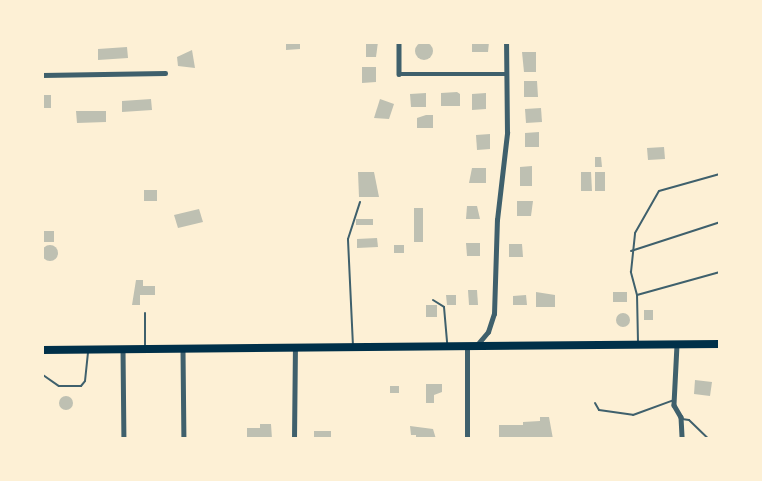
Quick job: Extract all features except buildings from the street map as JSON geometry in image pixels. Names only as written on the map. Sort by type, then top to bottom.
[{"type":"main road","points":[[42,352],[123,349],[720,344]]},
{"type":"street","points":[[399,42],[399,74],[506,74]]},
{"type":"street","points":[[467,439],[471,347],[488,332],[495,304],[497,220],[507,133],[506,42]]},
{"type":"street","points":[[42,75],[165,73]]},
{"type":"street","points":[[677,345],[674,400],[682,419],[682,439]]},
{"type":"street","points":[[123,349],[124,439]]},
{"type":"street","points":[[294,439],[295,349]]},
{"type":"street","points":[[183,350],[184,439]]},
{"type":"lane","points":[[638,345],[637,295],[631,251],[635,233],[660,191],[720,174]]},
{"type":"lane","points":[[353,348],[348,239],[360,202]]},
{"type":"lane","points":[[631,251],[720,222]]},
{"type":"lane","points":[[637,295],[720,272]]},
{"type":"lane","points":[[433,300],[444,307],[447,347]]},
{"type":"lane","points":[[145,313],[145,350]]},
{"type":"lane","points":[[43,375],[59,386],[81,386],[85,381],[88,350]]},
{"type":"lane","points":[[42,352],[42,405]]},
{"type":"lane","points":[[595,403],[599,410],[633,415],[674,400]]},
{"type":"lane","points":[[682,419],[689,420],[709,439]]}]
